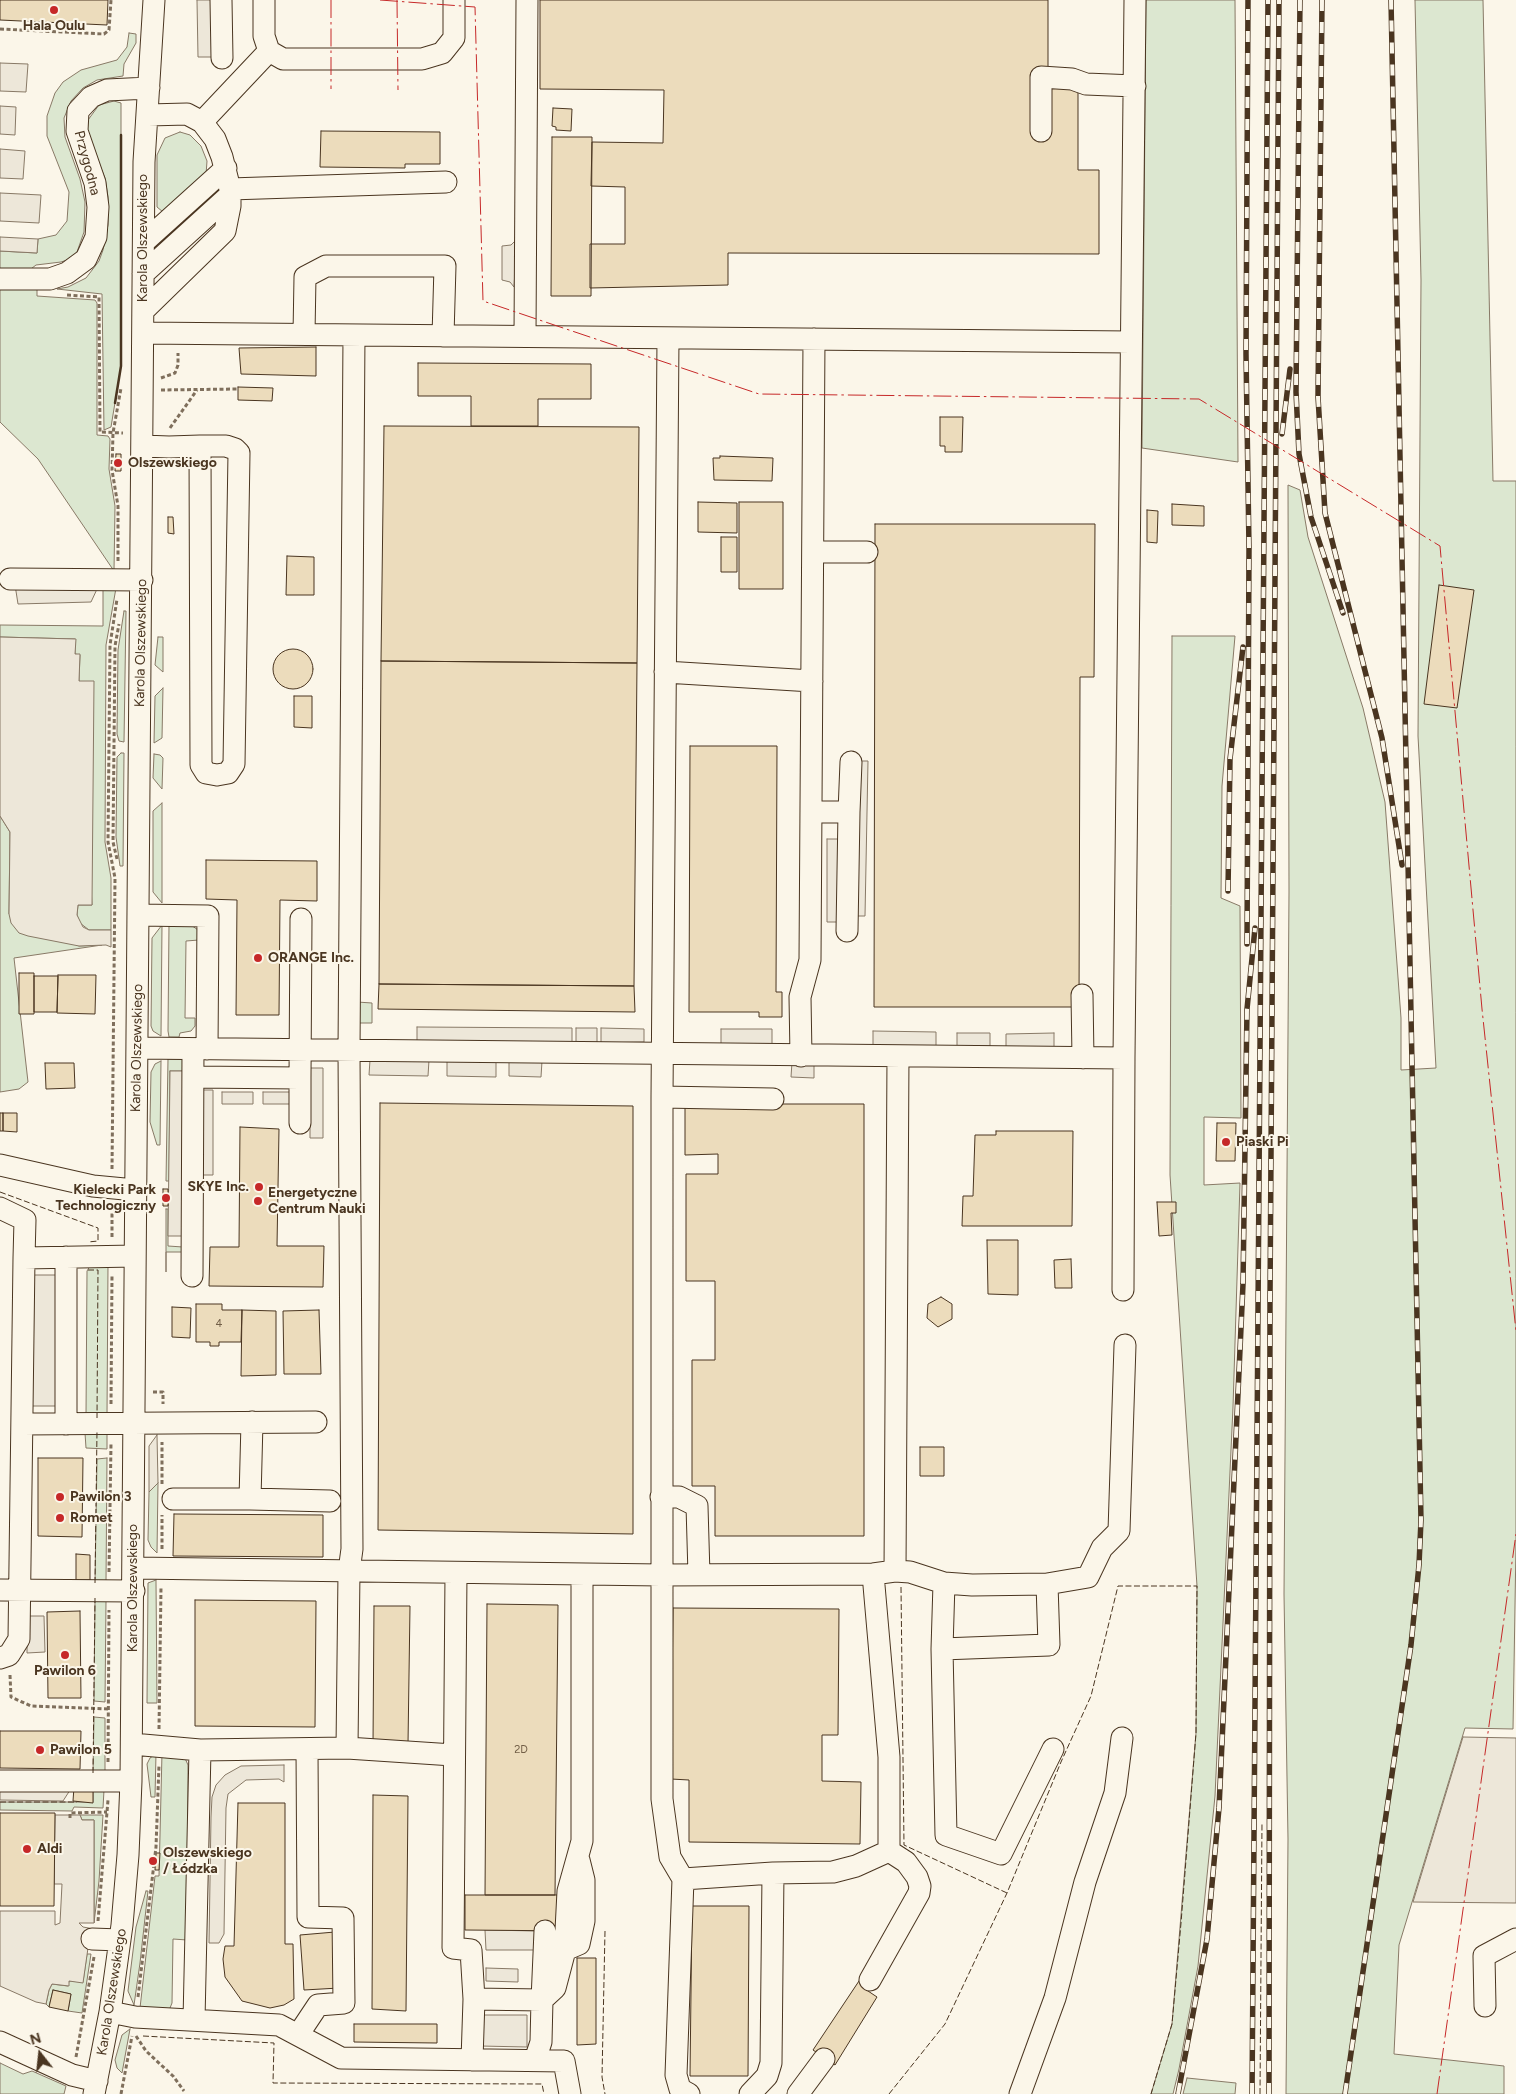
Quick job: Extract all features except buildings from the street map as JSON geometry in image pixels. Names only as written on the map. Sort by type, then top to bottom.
[{"type":"street","name":"Karola Olszewskiego","points":[[95,2088],[110,2012],[120,1940],[128,1855],[131,1781],[144,162],[154,0]]},
{"type":"street","points":[[221,0],[222,58]]},
{"type":"street","points":[[264,0],[264,36],[269,51],[283,59],[422,59],[442,53],[454,38],[454,0]]},
{"type":"street","points":[[526,336],[528,0]]},
{"type":"street","points":[[1123,1290],[1135,0]]},
{"type":"street","points":[[202,122],[269,51]]},
{"type":"street","points":[[1041,131],[1041,77],[1072,78],[1086,84],[1135,86]]},
{"type":"street","name":"Przygodna","points":[[0,279],[50,279],[67,273],[86,259],[96,237],[98,207],[95,184],[77,131],[78,111],[91,97],[107,90],[149,88]]},
{"type":"street","points":[[143,275],[225,231],[229,189],[218,146],[202,122],[187,114],[148,115]]},
{"type":"street","points":[[143,275],[229,189],[446,182]]},
{"type":"street","points":[[143,275],[229,189]]},
{"type":"street","points":[[304,334],[304,277],[326,266],[445,266],[444,336]]},
{"type":"street","points":[[143,333],[1131,342]]},
{"type":"street","points":[[347,1748],[349,1571],[352,1549],[349,1052],[354,335]]},
{"type":"street","points":[[668,338],[662,1054],[662,1799],[670,1857],[683,1880],[676,2075],[680,2089],[689,2094]]},
{"type":"street","points":[[801,1056],[800,997],[810,960],[814,339]]},
{"type":"street","points":[[143,446],[200,446],[233,448],[237,451],[239,457],[234,764],[228,772],[217,775],[206,773],[201,765],[200,446]]},
{"type":"street","points":[[813,552],[867,552]]},
{"type":"street","points":[[10,579],[142,580]]},
{"type":"street","points":[[665,672],[812,681]]},
{"type":"street","points":[[847,931],[851,762]]},
{"type":"street","points":[[811,812],[849,812]]},
{"type":"street","points":[[138,915],[208,916],[200,1049],[193,1077],[192,1276]]},
{"type":"street","points":[[300,1123],[301,919]]},
{"type":"street","points":[[1082,995],[1083,1058]]},
{"type":"street","points":[[137,1048],[349,1052],[1124,1058]]},
{"type":"street","points":[[253,1050],[253,1078]]},
{"type":"street","points":[[895,1571],[898,1056]]},
{"type":"street","points":[[193,1077],[300,1078]]},
{"type":"street","points":[[662,1097],[773,1098]]},
{"type":"street","points":[[0,1165],[112,1189],[135,1190]]},
{"type":"street","points":[[0,1208],[25,1220],[22,1424],[9,1590],[18,1638],[5,1656]]},
{"type":"street","points":[[24,1258],[135,1256]]},
{"type":"street","points":[[66,1257],[66,1424]]},
{"type":"street","points":[[134,1568],[661,1575],[873,1574],[895,1571],[910,1572],[944,1582],[972,1585],[1047,1584],[1088,1577],[1102,1548],[1119,1531],[1125,1345]]},
{"type":"street","points":[[250,1499],[252,1422]]},
{"type":"street","points":[[22,1424],[316,1422]]},
{"type":"street","points":[[661,1497],[680,1497],[697,1506],[699,1575]]},
{"type":"street","points":[[173,1499],[330,1501]]},
{"type":"street","points":[[456,1573],[453,1755],[453,1948],[471,1950],[474,2000],[472,2060]]},
{"type":"street","points":[[474,2000],[542,2000],[555,1988],[565,1950],[568,1891],[582,1841],[582,1574]]},
{"type":"street","points":[[873,1574],[888,1757],[889,1851]]},
{"type":"street","points":[[944,1582],[942,1649],[946,1835],[1000,1854],[1053,1748]]},
{"type":"street","points":[[942,1649],[1049,1645],[1047,1584]]},
{"type":"street","points":[[9,1590],[134,1591]]},
{"type":"street","points":[[1020,2094],[1055,1998],[1085,1882],[1116,1793],[1122,1738]]},
{"type":"street","points":[[132,1744],[200,1750],[347,1748],[453,1755]]},
{"type":"street","points":[[194,2020],[200,1750]]},
{"type":"street","points":[[298,2035],[318,2005],[344,2003],[344,1918],[308,1917],[307,1750]]},
{"type":"street","points":[[0,1781],[131,1781]]},
{"type":"street","points":[[683,1880],[773,1873],[833,1872],[856,1866],[889,1851]]},
{"type":"street","points":[[870,1980],[919,1893],[920,1886],[917,1877],[906,1862],[889,1851]]},
{"type":"street","points":[[750,2094],[767,2076],[771,2063],[773,1873]]},
{"type":"street","points":[[536,2060],[541,2042],[545,1931]]},
{"type":"street","points":[[94,1939],[120,1940]]},
{"type":"street","points":[[1485,2006],[1484,1956],[1516,1940]]},
{"type":"street","points":[[110,2012],[135,2017],[280,2025],[341,2058],[564,2061],[570,2094]]},
{"type":"street","points":[[0,2042],[72,2075],[95,2088]]},
{"type":"street","points":[[798,2094],[824,2059]]},
{"type":"path","points":[[0,29],[104,34],[109,30],[111,0]]},
{"type":"path","points":[[64,294],[99,297],[100,432],[124,433]]},
{"type":"path","points":[[158,378],[175,373],[178,365],[178,355]]},
{"type":"path","points":[[72,2075],[84,2017],[94,1939],[107,1812],[108,1781],[115,878],[108,842],[110,645],[118,580],[118,506],[112,470],[113,432],[122,379]]},
{"type":"path","points":[[169,390],[238,389]]},
{"type":"path","points":[[168,430],[198,390]]},
{"type":"path","points":[[5,1656],[11,1697],[31,1706],[114,1709]]},
{"type":"path","points":[[154,1710],[160,1710]]},
{"type":"path","points":[[70,1818],[70,1813],[112,1812]]},
{"type":"path","points":[[135,2032],[136,2038],[146,2051],[173,2076],[184,2091]]},
{"type":"green space","points":[[1146,0],[1235,0],[1238,462],[1142,448]]},
{"type":"green space","points":[[1415,0],[1483,0],[1493,481],[1516,481],[1516,1544],[1513,1729],[1465,1728],[1399,1945],[1394,2054],[1504,2066],[1504,2094],[1286,2094],[1288,1839],[1284,1594],[1289,892],[1288,485],[1300,490],[1308,537],[1363,708],[1385,802],[1401,1018],[1401,1070],[1436,1068],[1418,736],[1421,280]]},
{"type":"green space","points":[[129,33],[136,34],[136,43],[124,64],[123,76],[97,80],[83,88],[71,101],[64,118],[65,137],[80,179],[85,202],[84,232],[77,252],[70,259],[36,265],[27,272],[0,270],[0,251],[37,253],[38,239],[56,235],[67,221],[69,192],[47,136],[47,116],[55,93],[63,82],[81,70],[117,60],[127,47]]},
{"type":"green space","points":[[114,101],[121,103],[121,366],[111,427],[104,430],[102,294],[57,289],[68,287],[86,278],[99,261],[103,250],[108,225],[108,197],[105,178],[87,134],[88,120],[99,105]]},
{"type":"green space","points":[[180,132],[190,135],[201,146],[207,161],[206,175],[163,212],[157,207],[157,155],[165,138]]},
{"type":"green space","points":[[0,287],[37,289],[37,296],[95,300],[97,303],[97,435],[108,436],[110,439],[109,469],[115,506],[114,571],[38,459],[0,422]]},
{"type":"green space","points":[[103,587],[116,588],[106,645],[105,842],[111,878],[111,930],[89,930],[80,923],[77,915],[78,905],[92,905],[79,681],[80,655],[75,654],[75,639],[0,637],[0,625],[103,626]]},
{"type":"green space","points":[[124,611],[126,611],[124,742],[119,741],[117,734],[118,650]]},
{"type":"green space","points":[[1172,636],[1235,636],[1222,786],[1221,898],[1240,906],[1241,1118],[1204,1117],[1204,1185],[1240,1183],[1233,1407],[1215,1796],[1198,1966],[1179,2069],[1173,2094],[1151,2094],[1172,2024],[1196,1733],[1197,1586],[1170,1175]]},
{"type":"green space","points":[[158,637],[163,637],[163,672],[155,665]]},
{"type":"green space","points":[[163,688],[162,738],[154,743],[155,696]]},
{"type":"green space","points":[[124,753],[123,866],[120,866],[116,837],[117,757]]},
{"type":"green space","points":[[154,754],[160,755],[163,758],[162,789],[153,778]]},
{"type":"green space","points":[[162,803],[162,903],[153,892],[153,811]]},
{"type":"green space","points":[[0,816],[10,832],[9,914],[79,946],[102,945],[14,958],[28,1082],[19,1089],[0,1092]]},
{"type":"green space","points":[[169,924],[191,925],[198,930],[199,940],[186,941],[185,1018],[195,1018],[195,1026],[191,1031],[180,1033],[179,1037],[169,1037],[168,1031]]},
{"type":"green space","points":[[162,925],[161,1036],[153,1031],[151,1026],[152,938]]},
{"type":"green space","points":[[357,1002],[372,1003],[372,1023],[358,1023]]},
{"type":"green space","points":[[168,1059],[184,1059],[184,1071],[170,1071],[169,1181],[166,1181]]},
{"type":"green space","points":[[161,1061],[160,1145],[157,1145],[150,1122],[151,1072],[155,1064]]},
{"type":"green space","points":[[166,1209],[168,1209],[168,1246],[183,1247],[183,1252],[166,1252]]},
{"type":"green space","points":[[108,1265],[107,1415],[86,1415],[87,1271],[90,1266]]},
{"type":"green space","points":[[85,1433],[107,1433],[107,1449],[86,1448]]},
{"type":"green space","points":[[107,1458],[106,1582],[95,1583],[97,1459]]},
{"type":"green space","points":[[158,1483],[157,1553],[151,1547],[148,1540],[149,1492]]},
{"type":"green space","points":[[156,1580],[157,1703],[147,1703],[148,1583]]},
{"type":"green space","points":[[95,1599],[106,1601],[105,1702],[94,1701]]},
{"type":"green space","points":[[94,1717],[105,1718],[105,1771],[93,1773]]},
{"type":"green space","points":[[162,1753],[184,1756],[188,1765],[187,1940],[173,1939],[172,2003],[167,2010],[140,2008],[155,1876],[159,1876]]},
{"type":"green space","points":[[156,1754],[155,1797],[151,1797],[147,1764],[150,1758]]},
{"type":"green space","points":[[93,1788],[104,1790],[103,1808],[74,1807],[72,1811],[0,1810],[0,1802],[93,1802]]},
{"type":"green space","points":[[80,1815],[103,1815],[94,1923],[94,1820],[82,1820]]},
{"type":"green space","points":[[146,1891],[148,1891],[134,2005],[128,1991],[136,1927]]},
{"type":"green space","points":[[87,1954],[91,1954],[82,2013],[68,2011],[71,1994],[53,1990],[49,2007],[46,2004],[52,1984],[68,1986],[69,1981],[83,1982]]},
{"type":"green space","points":[[130,2029],[122,2073],[117,2068],[115,2060],[122,2035]]},
{"type":"green space","points":[[0,2063],[23,2074],[32,2071],[66,2086],[64,2094],[0,2094]]},
{"type":"green space","points":[[1187,2078],[1236,2083],[1235,2094],[1183,2094]]},
{"type":"shaded area","points":[[197,0],[212,0],[213,57],[198,57]]},
{"type":"shaded area","points":[[0,63],[28,64],[26,92],[0,91]]},
{"type":"shaded area","points":[[0,106],[16,107],[15,135],[0,134]]},
{"type":"shaded area","points":[[0,149],[25,151],[23,179],[0,178]]},
{"type":"shaded area","points":[[0,193],[41,195],[39,223],[0,221]]},
{"type":"shaded area","points":[[0,237],[38,239],[37,253],[0,251]]},
{"type":"shaded area","points":[[515,241],[514,287],[510,282],[502,280],[502,246],[511,245]]},
{"type":"shaded area","points":[[13,572],[98,587],[91,602],[18,604]]},
{"type":"shaded area","points":[[0,637],[76,639],[75,654],[80,654],[79,681],[94,681],[92,905],[78,905],[77,915],[83,927],[89,930],[111,930],[111,947],[106,945],[79,946],[28,936],[19,933],[11,923],[9,914],[10,832],[0,816]]},
{"type":"shaded area","points":[[857,761],[868,761],[865,916],[854,916]]},
{"type":"shaded area","points":[[827,839],[840,839],[839,922],[827,922]]},
{"type":"shaded area","points":[[417,1027],[572,1028],[572,1042],[417,1042]]},
{"type":"shaded area","points":[[576,1028],[597,1028],[597,1043],[576,1043]]},
{"type":"shaded area","points":[[601,1028],[644,1029],[644,1042],[601,1043]]},
{"type":"shaded area","points":[[721,1029],[772,1029],[772,1045],[721,1045]]},
{"type":"shaded area","points":[[873,1031],[936,1032],[936,1046],[873,1046]]},
{"type":"shaded area","points":[[957,1033],[990,1033],[990,1046],[957,1046]]},
{"type":"shaded area","points":[[1054,1033],[1054,1047],[1006,1048],[1006,1034]]},
{"type":"shaded area","points":[[370,1060],[429,1060],[428,1076],[369,1075]]},
{"type":"shaded area","points":[[447,1060],[496,1061],[496,1077],[447,1076]]},
{"type":"shaded area","points":[[509,1061],[542,1061],[541,1077],[509,1076]]},
{"type":"shaded area","points":[[792,1062],[814,1063],[814,1078],[791,1077]]},
{"type":"shaded area","points":[[310,1068],[323,1068],[323,1138],[310,1138]]},
{"type":"shaded area","points":[[170,1071],[184,1071],[183,1236],[168,1236]]},
{"type":"shaded area","points":[[200,1090],[213,1090],[213,1175],[199,1175]]},
{"type":"shaded area","points":[[222,1092],[253,1092],[253,1104],[222,1104]]},
{"type":"shaded area","points":[[263,1092],[292,1092],[292,1104],[263,1104]]},
{"type":"shaded area","points":[[32,1275],[57,1275],[56,1406],[32,1406]]},
{"type":"shaded area","points":[[157,1435],[158,1483],[149,1492],[149,1446]]},
{"type":"shaded area","points":[[27,1616],[44,1616],[45,1652],[27,1653]]},
{"type":"shaded area","points":[[1463,1737],[1516,1738],[1516,1903],[1413,1902]]},
{"type":"shaded area","points":[[284,1765],[284,1782],[279,1779],[246,1780],[228,1794],[226,1808],[224,1934],[219,1943],[209,1943],[211,1817],[212,1797],[216,1785],[225,1775],[241,1766]]},
{"type":"shaded area","points":[[0,1786],[72,1787],[63,1801],[0,1800]]},
{"type":"shaded area","points":[[55,1815],[80,1815],[82,1820],[94,1820],[94,1923],[79,1923],[83,1927],[94,1929],[88,1948],[83,1983],[69,1981],[69,1986],[52,1984],[46,2004],[36,2002],[0,1986],[0,1911],[55,1911],[55,1925],[60,1923],[62,1884],[54,1884]]},
{"type":"shaded area","points":[[485,1930],[538,1931],[538,1950],[486,1950]]},
{"type":"shaded area","points":[[486,1968],[518,1969],[518,1982],[486,1981]]},
{"type":"shaded area","points":[[481,2015],[527,2015],[527,2047],[480,2046]]},
{"type":"railway","points":[[1247,944],[1249,548],[1246,354],[1248,0]]},
{"type":"railway","points":[[1252,2094],[1268,0]]},
{"type":"railway","points":[[1269,2094],[1270,1299],[1279,0]]},
{"type":"railway","points":[[1300,0],[1296,392],[1299,454],[1311,517],[1343,613]]},
{"type":"railway","points":[[1322,0],[1318,397],[1325,513],[1382,738],[1402,865]]},
{"type":"railway","points":[[1345,2094],[1411,1645],[1419,1565],[1421,1520],[1391,0]]},
{"type":"railway","points":[[1282,434],[1290,369]]},
{"type":"railway","points":[[1228,891],[1230,759],[1243,647]]},
{"type":"railway","points":[[1178,2094],[1207,1939],[1219,1808],[1243,1284],[1247,1009],[1255,928]]},
{"type":"fence","points":[[0,1192],[98,1228],[98,1241],[88,1242]]},
{"type":"fence","points":[[88,1270],[98,1270],[97,1418]]},
{"type":"fence","points":[[95,1583],[97,1431]]},
{"type":"fence","points":[[889,2094],[945,2024],[1007,1893],[1061,1762],[1091,1696],[1118,1586],[1197,1586],[1196,1733],[1172,2024],[1151,2094]]},
{"type":"fence","points":[[901,1587],[904,1845],[1007,1893]]},
{"type":"fence","points":[[93,1773],[95,1598]]},
{"type":"fence","points":[[0,1802],[77,1802]]},
{"type":"fence","points":[[1260,2094],[1262,1822]]},
{"type":"fence","points":[[605,1931],[602,2077],[605,2094]]},
{"type":"fence","points":[[143,2036],[274,2043],[273,2083],[542,2084],[544,2094]]},
{"type":"wall","points":[[115,403],[121,366],[121,135]]},
{"type":"power","points":[[331,0],[331,89]]},
{"type":"power","points":[[380,0],[475,7],[483,301],[759,394],[1199,399],[1440,546],[1482,1009],[1516,1331]]},
{"type":"power","points":[[397,0],[398,90]]},
{"type":"power","points":[[1437,2094],[1516,1534]]},
{"type":"place","name":"Hala Oulu","points":[[54,10]]},
{"type":"place","name":"Olszewskiego","points":[[118,463]]},
{"type":"place","name":"ORANGE Inc.","points":[[258,958]]},
{"type":"place","name":"Piaski Pi","points":[[1226,1142]]},
{"type":"place","name":"SKYE Inc.","points":[[259,1187]]},
{"type":"place","name":"Kielecki Park Technologiczny","points":[[166,1198]]},
{"type":"place","name":"Energetyczne Centrum Nauki","points":[[258,1201]]},
{"type":"place","name":"Pawilon 3","points":[[60,1497]]},
{"type":"place","name":"Romet","points":[[60,1518]]},
{"type":"place","name":"Pawilon 6","points":[[65,1655]]},
{"type":"place","name":"Pawilon 5","points":[[40,1750]]},
{"type":"place","name":"Aldi","points":[[27,1849]]},
{"type":"place","name":"Olszewskiego / Łódzka","points":[[153,1861]]}]
